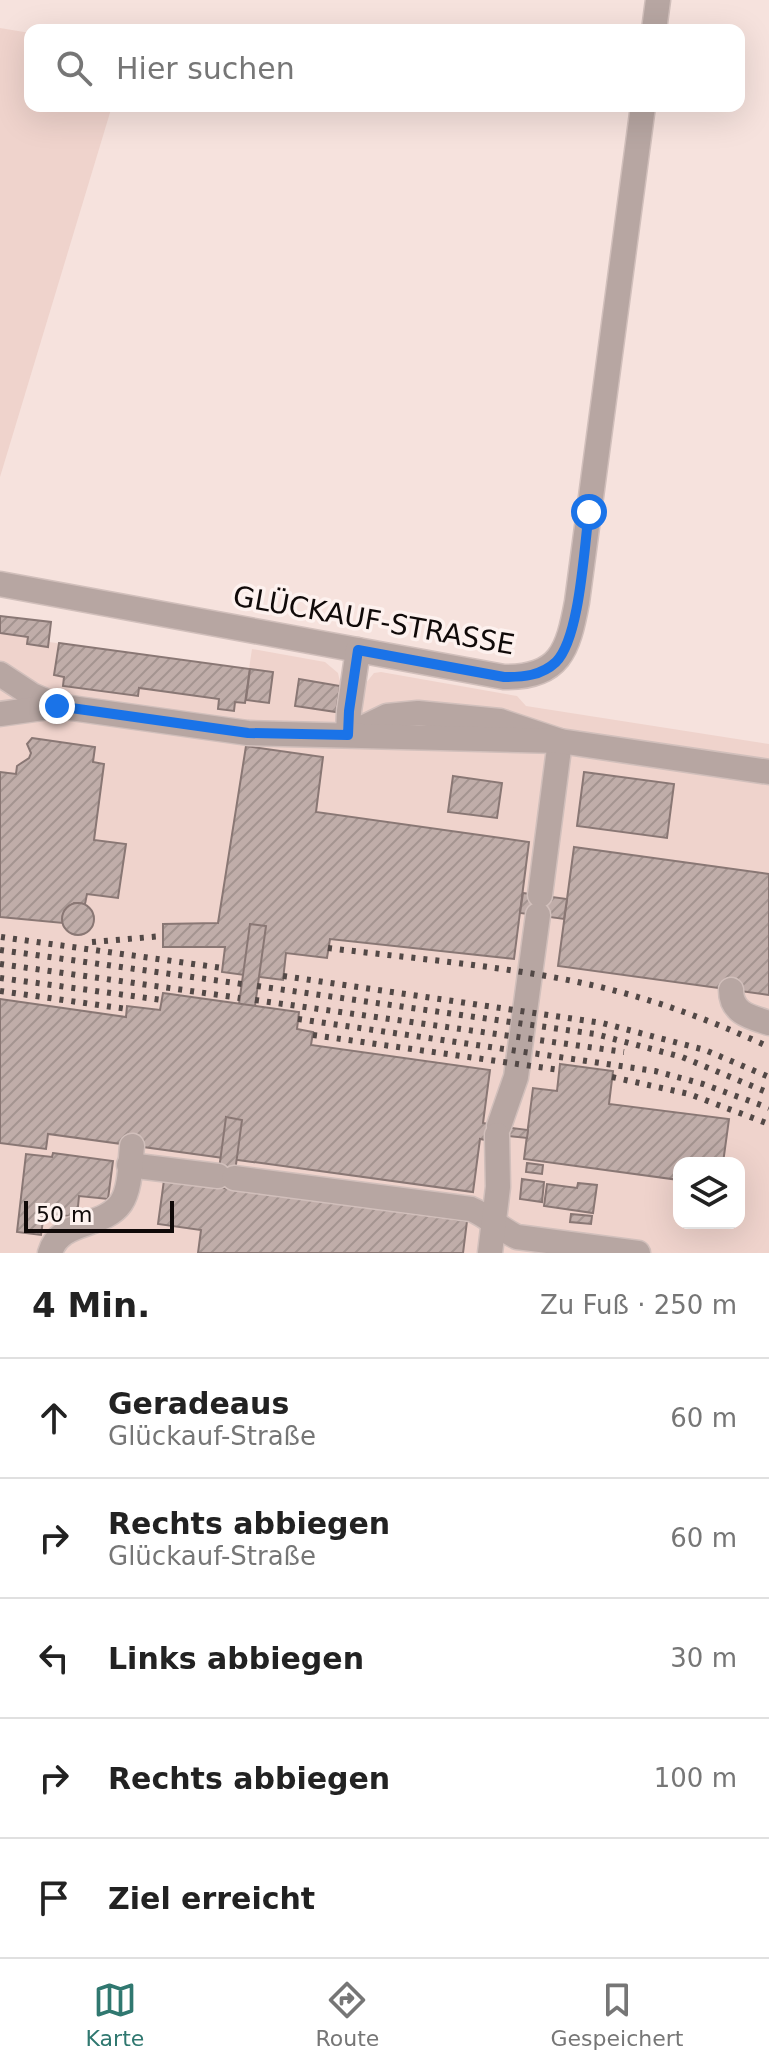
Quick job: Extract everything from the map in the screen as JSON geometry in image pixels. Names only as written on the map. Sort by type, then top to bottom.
[{"type":"street","points":[[655,24],[658,0]]},
{"type":"street","name":"GLÜCKAUF-STRASSE","points":[[0,584],[504,677],[523,677],[550,667],[568,645],[577,602],[642,112]]},
{"type":"street","points":[[348,735],[358,650]]},
{"type":"street","points":[[0,674],[32,695],[57,706],[248,733],[560,741],[769,772]]},
{"type":"street","points":[[0,714],[57,706]]},
{"type":"street","points":[[490,1253],[498,1187],[498,1131],[516,1077],[560,741]]},
{"type":"street","points":[[731,990],[732,1002],[737,1010],[769,1023]]},
{"type":"street","points":[[50,1253],[52,1244],[63,1232],[107,1215],[118,1207],[126,1192],[131,1155],[226,1177],[471,1209],[517,1237],[638,1253]]},
{"type":"shaded area","points":[[0,28],[24,32],[24,112],[110,112],[0,477]]},
{"type":"shaded area","points":[[0,616],[51,622],[49,642],[249,669],[252,649],[325,662],[338,673],[341,686],[362,688],[374,673],[381,672],[517,696],[526,706],[769,744],[769,1253],[0,1253]]},
{"type":"building","points":[[0,616],[51,622],[48,647],[27,644],[28,637],[0,633]]},
{"type":"building","points":[[59,643],[250,669],[245,703],[235,702],[234,711],[218,709],[219,699],[139,688],[138,696],[63,686],[64,677],[54,675]]},
{"type":"building","points":[[250,669],[273,672],[269,703],[246,700]]},
{"type":"building","points":[[299,679],[340,686],[336,712],[295,706]]},
{"type":"building","points":[[32,738],[95,747],[93,762],[104,764],[94,840],[126,844],[118,898],[87,894],[85,904],[74,903],[66,909],[63,923],[0,917],[0,772],[16,774],[17,766],[29,758],[31,753],[27,744]]},
{"type":"building","points":[[246,746],[323,757],[316,812],[529,842],[514,959],[330,939],[327,958],[286,953],[283,980],[222,972],[225,947],[163,947],[163,924],[218,923]]},
{"type":"building","points":[[584,772],[674,784],[667,838],[577,826]]},
{"type":"building","points":[[453,776],[502,783],[497,818],[448,812]]},
{"type":"building","points":[[574,847],[769,874],[769,995],[558,966]]},
{"type":"building","points":[[523,893],[567,899],[564,919],[520,913]]},
{"type":"building","points":[[78,903],[89,908],[94,919],[89,930],[78,935],[67,930],[62,919],[67,908]]},
{"type":"building","points":[[250,924],[266,926],[251,1035],[235,1033]]},
{"type":"building","points":[[163,993],[299,1012],[297,1029],[313,1032],[311,1045],[490,1070],[483,1123],[489,1124],[486,1140],[480,1139],[473,1192],[48,1134],[46,1149],[0,1143],[0,999],[126,1017],[127,1006],[160,1010]]},
{"type":"building","points":[[560,1064],[613,1071],[609,1104],[729,1119],[724,1157],[673,1157],[673,1179],[524,1159],[533,1088],[557,1091]]},
{"type":"building","points":[[226,1117],[242,1120],[227,1231],[211,1229]]},
{"type":"building","points":[[488,1125],[528,1130],[527,1138],[487,1134]]},
{"type":"building","points":[[53,1153],[113,1161],[108,1199],[79,1196],[77,1217],[44,1213],[41,1235],[17,1232],[26,1154],[52,1157]]},
{"type":"building","points":[[527,1163],[543,1165],[542,1174],[526,1172]]},
{"type":"building","points":[[522,1179],[544,1182],[542,1202],[520,1199]]},
{"type":"building","points":[[164,1180],[467,1221],[463,1253],[198,1253],[201,1230],[158,1224]]},
{"type":"building","points":[[578,1183],[597,1185],[593,1213],[544,1206],[547,1184],[577,1188]]},
{"type":"building","points":[[571,1214],[592,1216],[591,1224],[570,1222]]},
{"type":"railway","points":[[92,942],[163,936]]},
{"type":"railway","points":[[1,937],[222,968]]},
{"type":"railway","points":[[328,948],[496,968],[596,986],[684,1012],[769,1047]]},
{"type":"railway","points":[[0,950],[242,984]]},
{"type":"railway","points":[[0,964],[240,998]]},
{"type":"railway","points":[[283,976],[602,1023],[705,1050],[769,1077]]},
{"type":"railway","points":[[0,978],[162,1000]]},
{"type":"railway","points":[[257,986],[595,1034],[682,1057],[769,1093]]},
{"type":"railway","points":[[0,991],[127,1009]]},
{"type":"railway","points":[[255,1000],[624,1052]]},
{"type":"railway","points":[[298,1019],[655,1071],[703,1084],[769,1108]]},
{"type":"railway","points":[[313,1035],[560,1070]]},
{"type":"railway","points":[[612,1077],[689,1094],[769,1124]]},
{"type":"route","points":[[57,706],[248,733],[348,735],[358,650],[504,677],[523,677],[541,672],[557,661],[568,645],[589,512]]}]
